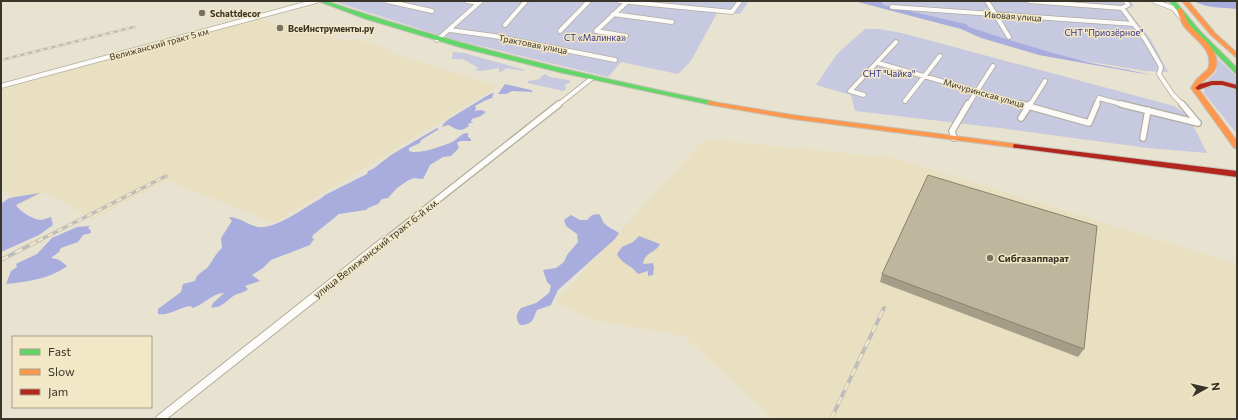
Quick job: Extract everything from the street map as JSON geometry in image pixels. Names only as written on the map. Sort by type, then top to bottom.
[{"type":"main road","points":[[321,1],[391,26],[500,57],[721,106],[793,117],[953,135],[1057,154],[1237,176]]},
{"type":"main road","points":[[1172,1],[1180,6],[1237,63]]},
{"type":"main road","points":[[1185,1],[1213,34],[1237,56]]},
{"type":"main road","points":[[1180,6],[1186,24],[1207,47],[1212,56],[1213,64],[1211,70],[1207,76],[1194,84],[1194,87],[1237,146]]},
{"type":"main road","points":[[1180,6],[1198,32],[1237,72]]},
{"type":"main road","points":[[1213,113],[1199,91],[1199,86],[1212,83],[1237,87]]},
{"type":"main road","points":[[1224,128],[1237,142]]},
{"type":"main road","points":[[1015,146],[1052,148],[1216,169],[1237,167]]},
{"type":"street","name":"Велижанский тракт 5 км","points":[[1,86],[316,1]]},
{"type":"street","points":[[387,1],[432,11]]},
{"type":"street","points":[[467,1],[480,2]]},
{"type":"street","points":[[506,25],[526,1]]},
{"type":"street","points":[[560,31],[589,1]]},
{"type":"street","points":[[619,1],[659,5],[692,6],[732,12],[740,1]]},
{"type":"street","points":[[626,36],[596,31],[628,1]]},
{"type":"street","points":[[659,5],[662,1]]},
{"type":"street","points":[[987,1],[1009,37]]},
{"type":"street","points":[[1029,1],[1122,8],[1128,5],[1126,1]]},
{"type":"street","points":[[1154,1],[1173,8],[1186,24],[1198,32]]},
{"type":"street","points":[[437,40],[480,2]]},
{"type":"street","name":"Ивовая улица","points":[[892,8],[1134,24]]},
{"type":"street","points":[[1122,8],[1159,63],[1161,67],[1159,74],[1161,78],[1173,95],[1190,112],[1198,123],[1148,110],[1143,138]]},
{"type":"street","points":[[613,14],[672,22]]},
{"type":"street","name":"Трактовая улица","points":[[450,30],[494,36],[615,60]]},
{"type":"street","points":[[864,95],[850,91],[878,63],[896,42]]},
{"type":"street","points":[[905,101],[940,56]]},
{"type":"street","name":"Мичуринская улица","points":[[878,63],[1089,123],[1099,98],[1148,110]]},
{"type":"street","points":[[953,135],[976,91],[993,66]]},
{"type":"street","name":"улица Велижанский тракт 6-й км.","points":[[160,419],[592,78]]},
{"type":"street","points":[[1021,118],[1045,81]]},
{"type":"shaded area","points":[[260,19],[348,41],[354,39],[392,49],[388,52],[498,86],[274,223],[167,180],[92,220],[47,192],[20,204],[1,186],[1,89]]},
{"type":"shaded area","points":[[705,139],[894,158],[1237,264],[1237,419],[774,419],[684,336],[591,320],[555,302]]},
{"type":"green space","name":"CТ «Малинка»","points":[[333,1],[749,1],[740,14],[717,13],[691,61],[678,74],[621,62],[608,77],[448,38]]},
{"type":"green space","name":"СНТ \"Приозёрное\"","points":[[861,1],[1130,1],[1134,6],[1127,9],[1151,40],[1168,72],[1145,71],[1043,54],[953,25]]},
{"type":"green space","name":"СНТ \"Чайка\"","points":[[865,29],[879,29],[902,33],[1174,106],[1188,115],[1207,153],[1148,148],[1000,128],[855,111],[851,95],[816,85],[837,54]]},
{"type":"green space","points":[[453,52],[464,53],[525,70],[523,71],[506,68],[499,72],[499,68],[481,71],[474,70],[478,69],[477,67],[463,59],[452,59]]},
{"type":"green space","points":[[1218,59],[1237,77],[1237,85],[1207,81],[1216,72]]},
{"type":"green space","points":[[545,74],[550,77],[568,80],[570,83],[565,84],[566,89],[563,91],[528,83],[528,81],[540,79],[540,77]]},
{"type":"green space","points":[[1214,85],[1237,89],[1237,134],[1204,93],[1204,88]]},
{"type":"water","points":[[854,1],[881,2],[883,5],[966,24],[969,27],[1057,54],[1150,75],[1039,55],[981,38],[961,29]]},
{"type":"water","points":[[1194,1],[1237,1],[1237,9],[1210,7]]},
{"type":"water","points":[[505,84],[531,90],[533,92],[512,91],[506,94],[498,94]]},
{"type":"water","points":[[494,93],[492,97],[494,97],[475,106],[476,109],[474,111],[481,110],[486,112],[481,116],[472,119],[471,122],[474,122],[468,124],[469,126],[463,130],[458,130],[448,125],[442,127],[449,119]]},
{"type":"water","points":[[437,128],[439,129],[421,140],[420,143],[409,148],[409,151],[418,152],[437,148],[452,142],[466,133],[468,133],[468,137],[471,141],[460,141],[457,143],[459,148],[451,156],[443,157],[430,165],[423,179],[414,178],[407,181],[397,188],[388,198],[382,199],[378,204],[366,210],[339,214],[313,235],[312,238],[314,239],[310,245],[271,260],[263,268],[252,275],[260,281],[245,286],[248,289],[247,290],[235,295],[221,306],[214,308],[211,307],[213,303],[224,293],[216,295],[192,308],[191,306],[167,314],[158,314],[158,309],[181,292],[183,284],[195,281],[197,276],[208,267],[216,254],[222,248],[221,238],[232,221],[229,217],[236,218],[258,227],[273,225],[290,217],[325,195],[367,174],[368,171],[373,169],[391,155]]},
{"type":"water","points":[[40,193],[16,205],[24,213],[35,219],[42,220],[51,217],[53,225],[39,235],[1,252],[1,204],[9,198]]},
{"type":"water","points":[[599,214],[606,225],[619,233],[615,239],[558,290],[551,305],[537,310],[534,318],[528,324],[520,325],[517,321],[517,316],[521,308],[536,303],[549,293],[551,286],[547,282],[543,270],[556,268],[564,262],[567,255],[578,242],[577,234],[566,226],[564,220],[571,215],[580,220],[587,220],[592,215]]},
{"type":"water","points":[[90,226],[88,228],[91,233],[83,235],[78,242],[61,248],[59,252],[51,258],[60,260],[67,266],[66,267],[45,277],[6,284],[11,271],[17,267],[16,264],[37,254],[52,238],[77,227]]},
{"type":"water","points":[[639,236],[660,244],[646,256],[643,263],[653,263],[653,275],[648,276],[648,271],[638,274],[633,268],[621,260],[617,254],[622,247],[633,242]]},
{"type":"building","name":"Сибгазаппарат","points":[[928,175],[1097,226],[1084,349],[882,274]]},
{"type":"railway","points":[[1,60],[134,27]]},
{"type":"railway","points":[[38,241],[166,176]]},
{"type":"railway","points":[[1,260],[40,240]]},
{"type":"railway","points":[[831,419],[884,308]]},
{"type":"traffic: fast","points":[[321,1],[417,33],[514,60],[612,83],[711,103]]},
{"type":"traffic: fast","points":[[1172,1],[1198,32],[1237,72]]},
{"type":"traffic: slow","points":[[1185,1],[1213,34],[1237,56]]},
{"type":"traffic: slow","points":[[1180,10],[1186,24],[1208,48],[1213,59],[1212,69],[1198,82],[1194,88],[1237,146]]},
{"type":"traffic: slow","points":[[711,103],[793,117],[1017,146]]},
{"type":"traffic: jam","points":[[1198,88],[1207,83],[1222,83],[1237,87]]},
{"type":"traffic: jam","points":[[1017,146],[1237,174]]},
{"type":"place","name":"Schattdecor","points":[[202,13]]},
{"type":"place","name":"ВсеИнструменты.ру","points":[[280,28]]},
{"type":"place","name":"Сибгазаппарат","points":[[990,258]]}]
